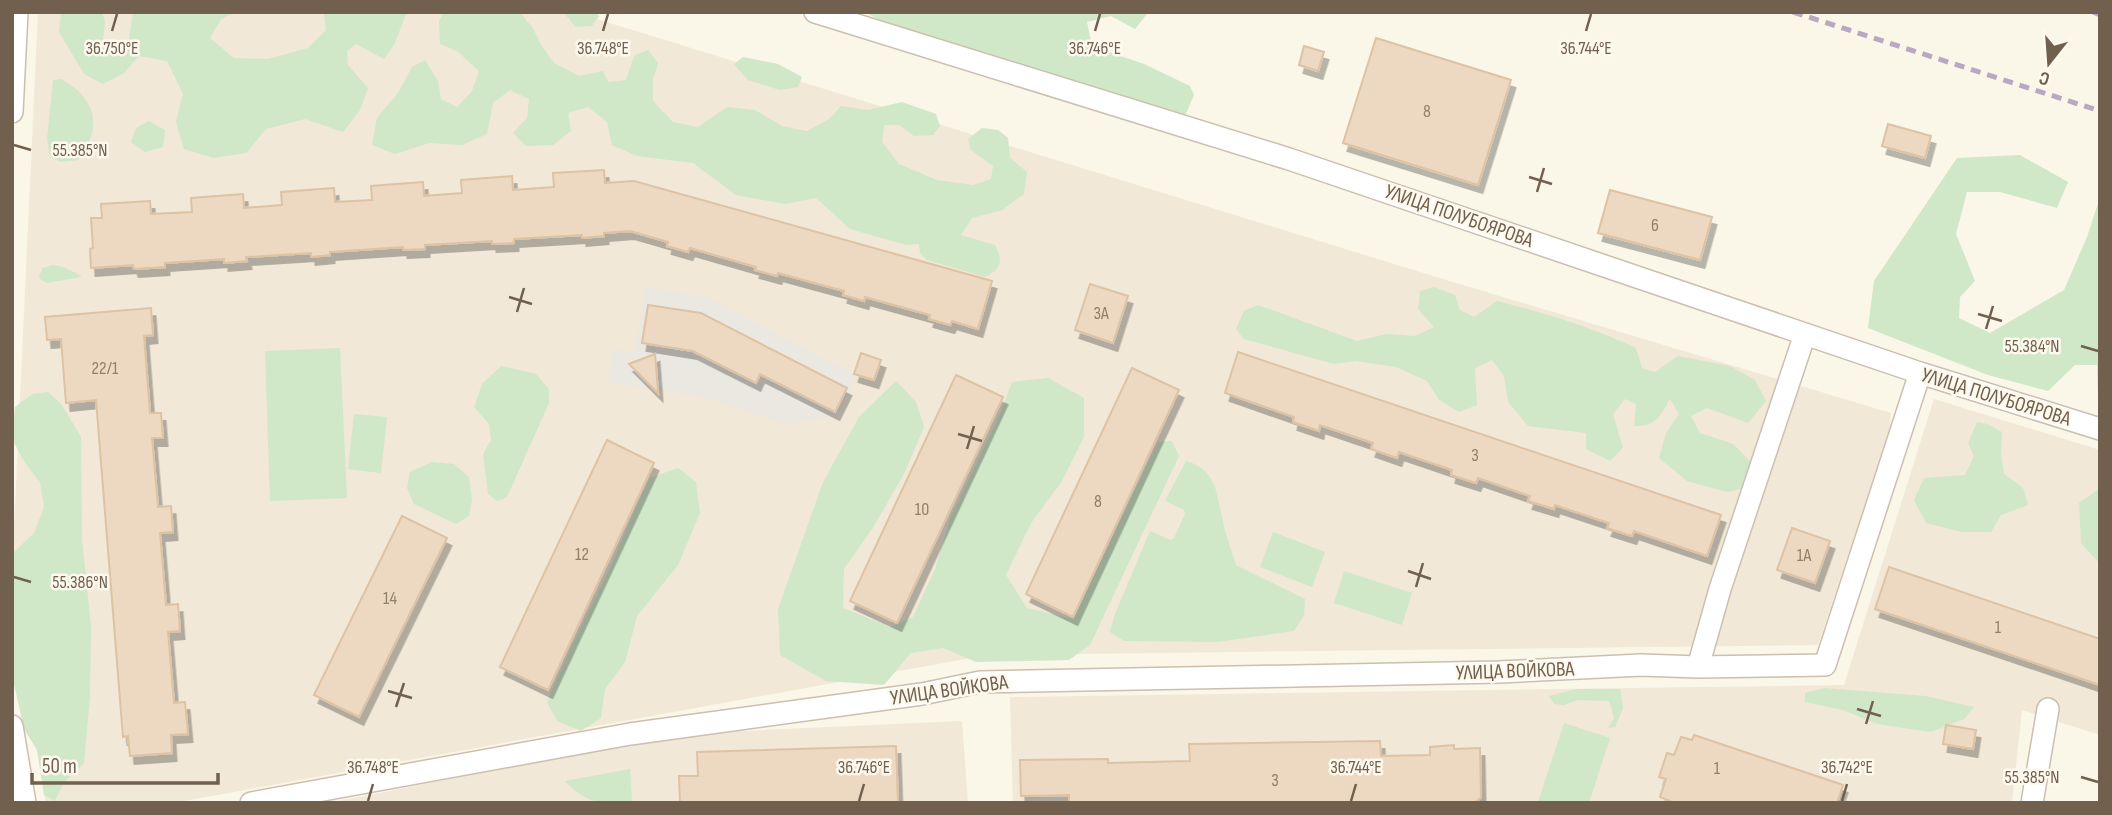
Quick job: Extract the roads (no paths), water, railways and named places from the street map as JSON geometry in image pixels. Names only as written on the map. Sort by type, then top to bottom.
[{"type":"street","points":[[12,112],[17,12]]},
{"type":"street","name":"УЛИЦА ПОЛУБОЯРОВА","points":[[815,12],[1289,159],[1920,373],[2100,429]]},
{"type":"street","points":[[1698,667],[1720,589],[1805,334]]},
{"type":"street","name":"УЛИЦА ВОЙКОВА","points":[[251,803],[630,734],[922,694],[981,682],[1499,673],[1641,665],[1825,665],[1920,373]]},
{"type":"street","points":[[2032,803],[2048,709]]},
{"type":"street","points":[[12,726],[24,803]]},
{"type":"railway","points":[[1793,12],[2100,111]]},
{"type":"railway","points":[[2093,12],[2100,15]]}]
